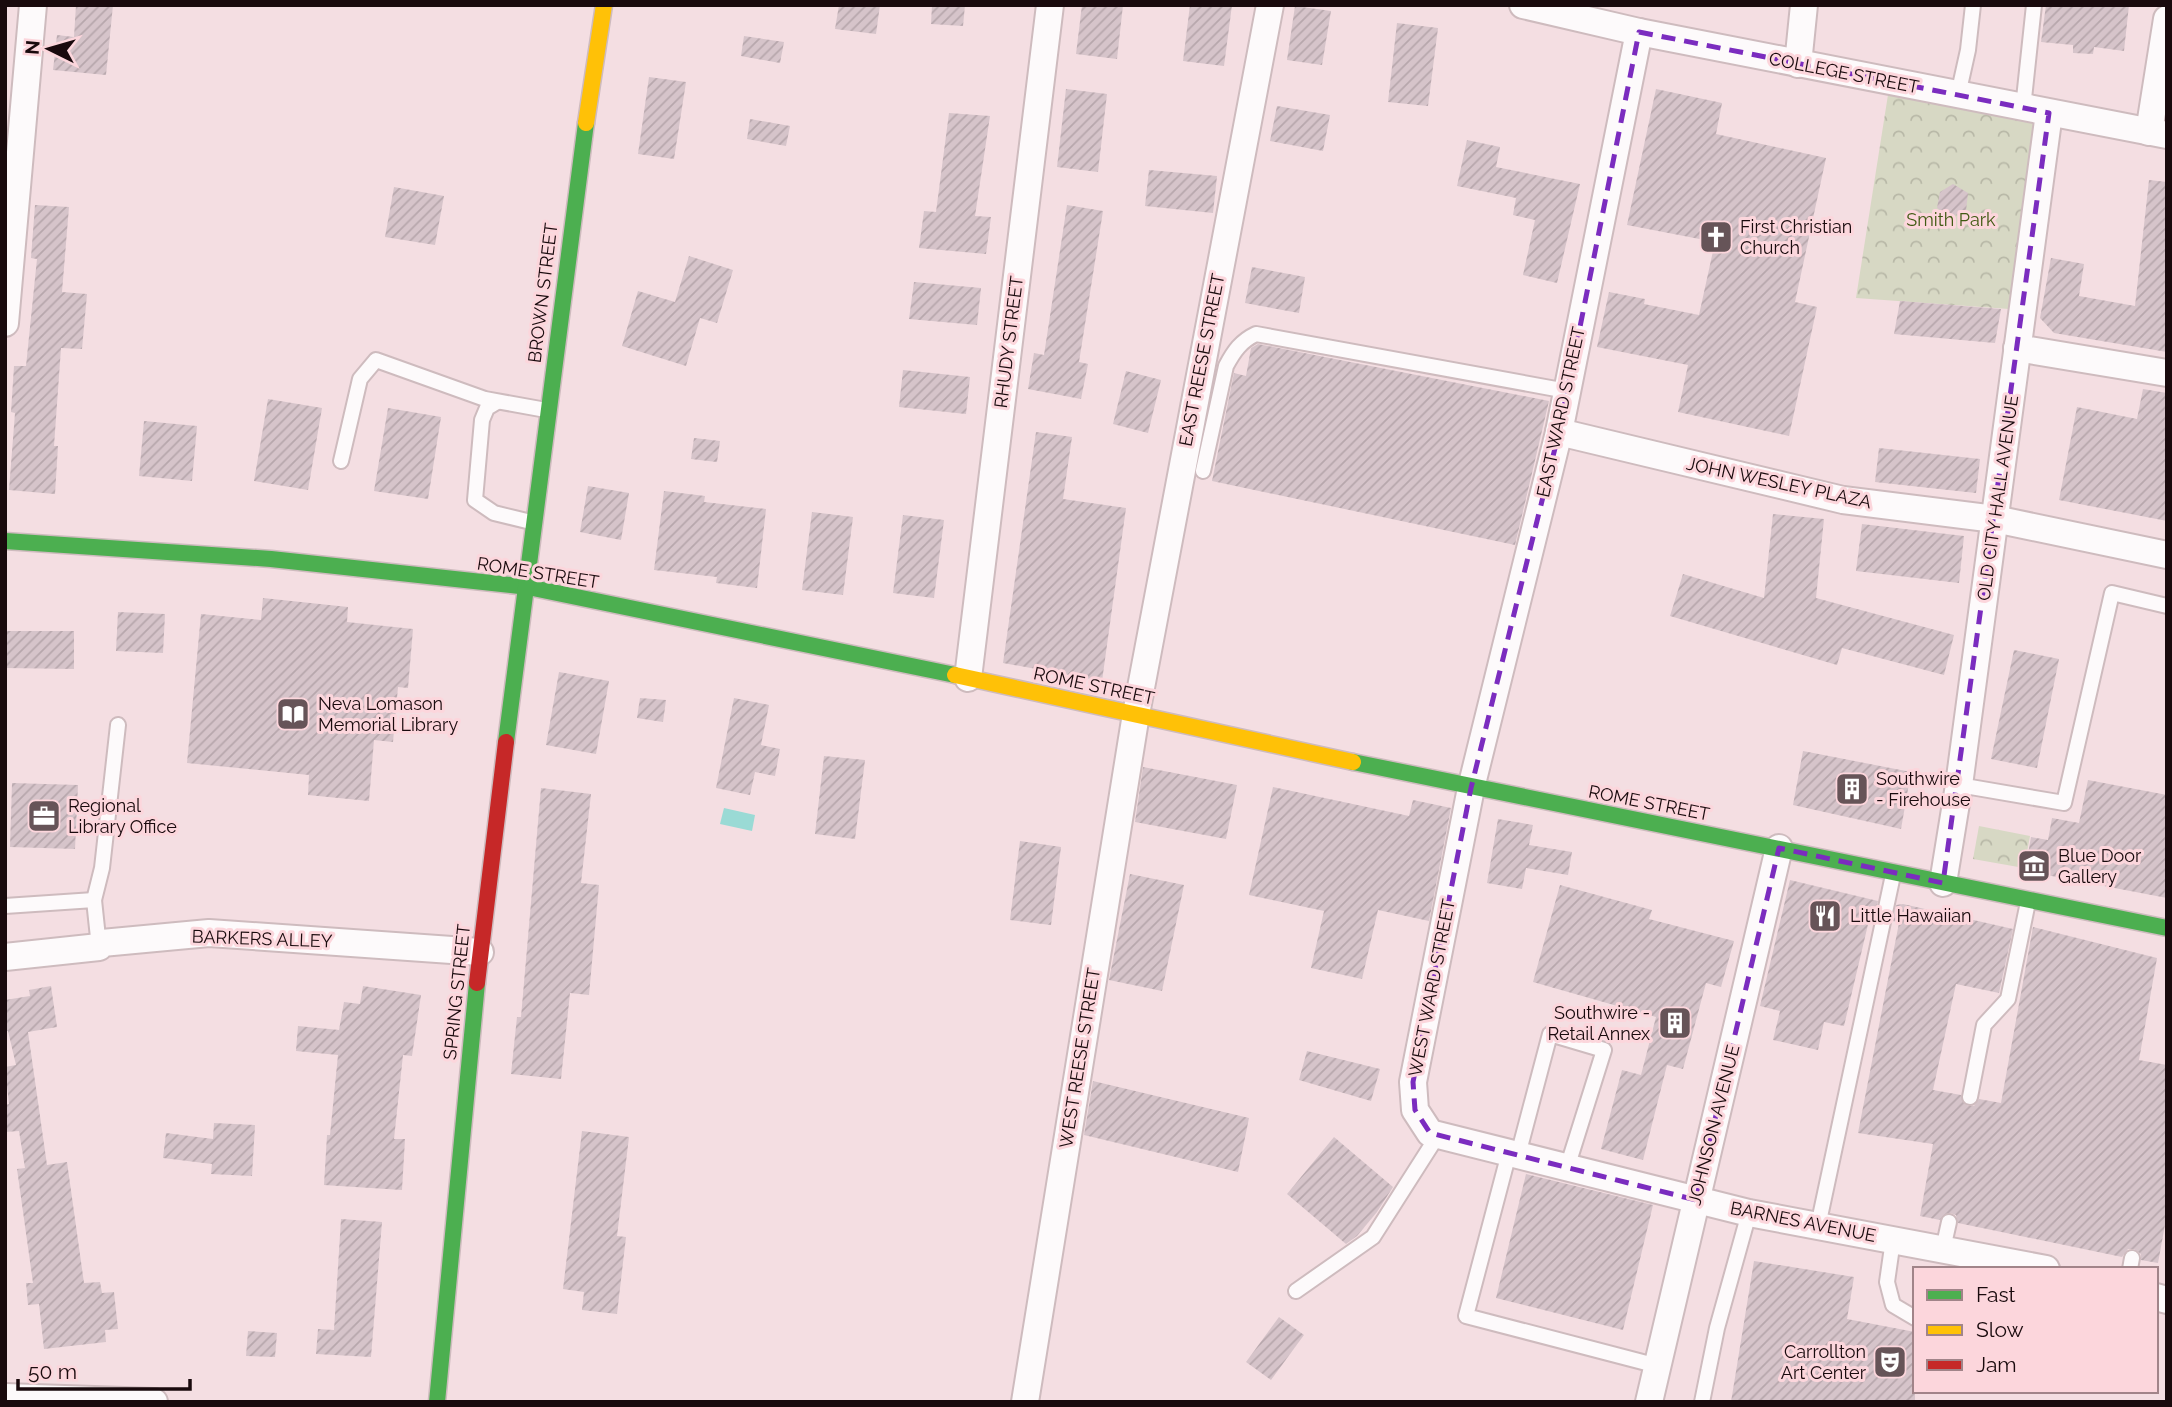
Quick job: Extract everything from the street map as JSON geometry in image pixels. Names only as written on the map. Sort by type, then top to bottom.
[{"type":"street","points":[[5,323],[33,5]]},
{"type":"street","name":"BROWN STREET","points":[[528,587],[548,411],[604,5]]},
{"type":"street","name":"RHUDY STREET","points":[[968,678],[1050,5]]},
{"type":"street","name":"EAST REESE STREET","points":[[1136,715],[1270,5]]},
{"type":"street","name":"COLLEGE STREET","points":[[1523,5],[1601,14],[1639,32],[2158,134]]},
{"type":"street","points":[[1798,64],[1804,5]]},
{"type":"street","points":[[2158,134],[2167,19]]},
{"type":"street","name":"EAST WARD STREET","points":[[1471,788],[1559,432],[1639,32]]},
{"type":"street","name":"OLD CITY HALL AVENUE","points":[[1942,883],[1959,785],[2049,113]]},
{"type":"street","points":[[2018,348],[2167,373]]},
{"type":"street","name":"JOHN WESLEY PLAZA","points":[[1559,432],[1843,500],[1995,519],[2167,555]]},
{"type":"street","name":"ROME STREET","points":[[5,541],[271,559],[528,587],[968,678],[1471,788],[2167,928]]},
{"type":"street","name":"SPRING STREET","points":[[437,1402],[480,952],[528,587]]},
{"type":"street","name":"WEST REESE STREET","points":[[1025,1402],[1136,715]]},
{"type":"street","name":"WEST WARD STREET","points":[[1438,1135],[1430,1133],[1415,1110],[1413,1082],[1471,788]]},
{"type":"street","name":"JOHNSON AVENUE","points":[[1649,1402],[1779,848]]},
{"type":"street","name":"BARKERS ALLEY","points":[[5,957],[99,947],[102,943],[209,933],[480,952]]},
{"type":"street","points":[[1438,1135],[1564,1167]]},
{"type":"street","name":"BARNES AVENUE","points":[[1564,1167],[1749,1213],[2016,1266]]},
{"type":"street","points":[[5,1397],[154,1402]]},
{"type":"lane","points":[[1958,95],[1968,50],[1973,5]]},
{"type":"lane","points":[[2022,108],[2034,5]]},
{"type":"lane","points":[[1203,471],[1226,366],[1245,339],[1256,334],[1567,391]]},
{"type":"lane","points":[[341,461],[360,379],[376,360],[497,402],[548,411]]},
{"type":"lane","points":[[497,402],[487,408],[482,420],[475,500],[494,513],[536,523]]},
{"type":"lane","points":[[1959,785],[2064,803],[2112,593],[2167,606]]},
{"type":"lane","points":[[99,947],[94,900],[102,868],[118,725]]},
{"type":"lane","points":[[1818,1226],[1894,872]]},
{"type":"lane","points":[[5,906],[94,900]]},
{"type":"lane","points":[[1970,1097],[1984,1025],[2008,999],[2028,901]]},
{"type":"lane","points":[[1564,1167],[1604,1050],[1550,1034],[1466,1316],[1658,1366]]},
{"type":"lane","points":[[1296,1292],[1373,1237],[1438,1135]]},
{"type":"lane","points":[[1702,1402],[1717,1328],[1749,1213]]},
{"type":"lane","points":[[1943,1250],[1949,1222]]},
{"type":"lane","points":[[1893,1240],[1887,1282],[1893,1305],[1913,1317]]},
{"type":"highlighted area","points":[[1639,32],[2049,113],[1943,883],[1779,848],[1696,1200],[1430,1133],[1415,1110],[1413,1082],[1471,788],[1559,432]]},
{"type":"green space","name":"Smith Park","points":[[1890,82],[2049,113],[2023,310],[1856,298]]},
{"type":"green space","points":[[1979,826],[2030,836],[2024,868],[1973,859]]},
{"type":"water","points":[[724,808],[755,815],[752,831],[720,824]]},
{"type":"building","points":[[76,5],[113,5],[106,75],[53,70],[57,35],[74,37]]},
{"type":"building","points":[[839,5],[880,5],[876,34],[835,29]]},
{"type":"building","points":[[932,5],[965,5],[963,26],[931,24]]},
{"type":"building","points":[[1082,5],[1123,5],[1117,59],[1076,54]]},
{"type":"building","points":[[1190,5],[1232,5],[1224,66],[1183,61]]},
{"type":"building","points":[[2046,5],[2129,5],[2124,51],[2094,47],[2093,54],[2073,53],[2073,45],[2041,42]]},
{"type":"building","points":[[1295,6],[1331,11],[1322,65],[1287,60]]},
{"type":"building","points":[[1397,23],[1438,28],[1428,106],[1388,102]]},
{"type":"building","points":[[744,36],[784,42],[780,63],[741,56]]},
{"type":"building","points":[[649,77],[686,82],[674,159],[638,154]]},
{"type":"building","points":[[1066,89],[1107,94],[1098,172],[1057,167]]},
{"type":"building","points":[[1656,89],[1722,103],[1716,134],[1826,158],[1795,302],[1817,307],[1789,436],[1678,412],[1688,365],[1597,347],[1609,292],[1645,299],[1644,304],[1699,315],[1715,242],[1627,225]]},
{"type":"building","points":[[1277,106],[1330,115],[1323,151],[1270,141]]},
{"type":"building","points":[[949,113],[990,116],[975,216],[991,217],[986,254],[919,248],[924,211],[936,212]]},
{"type":"building","points":[[750,119],[790,126],[786,146],[747,139]]},
{"type":"building","points":[[1467,140],[1500,147],[1496,167],[1580,184],[1557,283],[1523,275],[1535,220],[1513,215],[1516,198],[1457,186]]},
{"type":"building","points":[[1149,170],[1217,176],[1213,213],[1145,206]]},
{"type":"building","points":[[2149,180],[2167,182],[2167,352],[2054,333],[2040,318],[2051,258],[2084,264],[2079,296],[2135,306]]},
{"type":"building","points":[[1953,184],[1968,193],[1966,211],[1950,217],[1937,208],[1940,192]]},
{"type":"building","points":[[394,187],[444,196],[435,245],[385,237]]},
{"type":"building","points":[[35,205],[69,207],[62,292],[87,294],[82,349],[61,348],[54,446],[58,446],[55,494],[9,490],[15,413],[11,412],[14,366],[26,366],[37,259],[31,258]]},
{"type":"building","points":[[1067,205],[1103,211],[1079,362],[1088,364],[1081,399],[1028,389],[1034,353],[1044,355]]},
{"type":"building","points":[[689,256],[733,270],[717,323],[700,318],[686,366],[622,346],[638,291],[675,302]]},
{"type":"building","points":[[1252,267],[1305,277],[1299,313],[1245,303]]},
{"type":"building","points":[[914,282],[981,288],[977,325],[909,319]]},
{"type":"building","points":[[1900,301],[2001,309],[1995,343],[1894,334]]},
{"type":"building","points":[[1258,344],[1549,401],[1515,545],[1212,481],[1234,373],[1246,376],[1251,348]]},
{"type":"building","points":[[903,370],[970,377],[966,414],[899,407]]},
{"type":"building","points":[[1126,371],[1161,380],[1148,433],[1113,424]]},
{"type":"building","points":[[2143,389],[2167,393],[2167,521],[2059,500],[2077,407],[2137,419]]},
{"type":"building","points":[[268,399],[322,408],[308,490],[254,481]]},
{"type":"building","points":[[388,408],[441,417],[428,499],[374,491]]},
{"type":"building","points":[[144,421],[197,426],[192,481],[139,476]]},
{"type":"building","points":[[1036,432],[1072,437],[1063,499],[1126,508],[1102,681],[1003,663]]},
{"type":"building","points":[[694,438],[720,441],[717,462],[691,459]]},
{"type":"building","points":[[1879,448],[1980,459],[1976,493],[1875,482]]},
{"type":"building","points":[[588,486],[629,493],[621,540],[580,532]]},
{"type":"building","points":[[664,491],[705,496],[704,502],[766,509],[757,588],[716,583],[717,577],[654,570]]},
{"type":"building","points":[[812,512],[853,517],[843,595],[802,590]]},
{"type":"building","points":[[1773,514],[1824,519],[1816,598],[1954,635],[1944,675],[1842,648],[1837,665],[1670,616],[1683,574],[1764,598]]},
{"type":"building","points":[[903,515],[944,520],[934,598],[893,593]]},
{"type":"building","points":[[1862,524],[1964,536],[1959,583],[1856,571]]},
{"type":"building","name":"Neva Lomason Memorial Library","points":[[263,598],[348,607],[347,622],[413,629],[408,688],[398,687],[393,742],[374,740],[369,801],[308,795],[309,775],[187,763],[201,614],[261,620]]},
{"type":"building","points":[[118,612],[165,614],[163,653],[116,651]]},
{"type":"building","points":[[6,631],[74,631],[74,669],[5,668]]},
{"type":"building","points":[[2014,650],[2059,659],[2037,768],[1991,759]]},
{"type":"building","points":[[559,672],[609,681],[596,754],[546,745]]},
{"type":"building","points":[[640,698],[666,700],[663,722],[637,718]]},
{"type":"building","points":[[734,698],[769,705],[761,745],[780,749],[775,776],[755,772],[750,795],[716,788]]},
{"type":"building","name":"Southwire - Firehouse","points":[[1803,751],[1911,772],[1901,829],[1793,805]]},
{"type":"building","points":[[824,756],[865,760],[855,839],[815,834]]},
{"type":"building","points":[[1143,767],[1237,785],[1226,839],[1135,822]]},
{"type":"building","points":[[2088,780],[2167,795],[2167,898],[2025,871],[2031,837],[2048,840],[2052,818],[2079,823]]},
{"type":"building","name":"Regional Library Office","points":[[12,783],[78,785],[75,849],[10,847]]},
{"type":"building","points":[[1273,787],[1409,816],[1413,800],[1451,808],[1429,921],[1378,910],[1362,979],[1311,968],[1324,911],[1249,895]]},
{"type":"building","points":[[541,788],[591,794],[581,883],[599,885],[589,995],[570,993],[561,1079],[511,1074],[517,1017],[521,1017]]},
{"type":"building","points":[[1498,819],[1533,825],[1529,845],[1572,852],[1568,875],[1526,868],[1522,889],[1487,883]]},
{"type":"building","points":[[1020,841],[1061,847],[1051,925],[1010,920]]},
{"type":"building","points":[[1130,874],[1184,885],[1162,991],[1109,980]]},
{"type":"building","points":[[1790,880],[1878,901],[1874,917],[1870,916],[1844,1026],[1824,1022],[1818,1050],[1773,1040],[1780,1011],[1760,1006]]},
{"type":"building","points":[[1560,885],[1652,910],[1649,919],[1734,941],[1721,987],[1706,983],[1683,1069],[1667,1065],[1643,1160],[1601,1149],[1622,1070],[1641,1075],[1656,1017],[1533,982]]},
{"type":"building","points":[[1903,904],[2013,929],[1999,993],[1956,984],[1933,1090],[1961,1095],[1968,1106],[1974,1106],[1979,1099],[2001,1103],[2033,927],[2157,958],[2139,1060],[2167,1065],[2167,1214],[2158,1263],[2141,1260],[2141,1254],[2134,1249],[2128,1249],[2122,1257],[1958,1223],[1956,1215],[1950,1213],[1940,1220],[1920,1216],[1933,1144],[1858,1133],[1899,923],[1893,921],[1896,905]]},
{"type":"building","points":[[51,986],[57,1027],[28,1032],[47,1165],[67,1162],[84,1283],[100,1282],[102,1293],[114,1292],[118,1329],[105,1330],[106,1342],[44,1349],[39,1304],[28,1305],[26,1283],[33,1283],[17,1169],[25,1168],[19,1131],[5,1132],[5,1105],[9,1104],[5,1067],[16,1065],[8,1031],[5,1031],[5,1000],[30,996],[29,990]]},
{"type":"building","points":[[363,986],[421,995],[412,1056],[403,1055],[394,1139],[405,1139],[402,1190],[324,1185],[327,1135],[330,1135],[338,1055],[296,1051],[298,1026],[339,1030],[344,1002],[360,1004]]},
{"type":"building","points":[[1307,1051],[1380,1069],[1371,1101],[1299,1080]]},
{"type":"building","points":[[1093,1081],[1249,1118],[1238,1172],[1084,1135]]},
{"type":"building","points":[[214,1123],[255,1125],[252,1176],[211,1174],[212,1164],[163,1158],[166,1133],[213,1139]]},
{"type":"building","points":[[582,1131],[629,1137],[617,1236],[626,1237],[617,1314],[582,1310],[584,1292],[563,1289]]},
{"type":"building","points":[[1334,1137],[1393,1187],[1377,1212],[1357,1236],[1346,1244],[1287,1194]]},
{"type":"building","points":[[1526,1174],[1653,1205],[1623,1330],[1496,1298]]},
{"type":"building","points":[[341,1219],[382,1222],[371,1357],[316,1354],[318,1329],[334,1330]]},
{"type":"building","points":[[1754,1261],[1854,1277],[1847,1319],[1913,1332],[1915,1402],[1731,1402]]},
{"type":"building","points":[[1279,1317],[1304,1335],[1271,1380],[1246,1362]]},
{"type":"building","points":[[248,1331],[277,1333],[275,1357],[246,1356]]},
{"type":"traffic: fast","points":[[506,742],[586,123]]},
{"type":"traffic: fast","points":[[5,541],[271,559],[528,587],[955,675]]},
{"type":"traffic: fast","points":[[1353,762],[2167,928]]},
{"type":"traffic: fast","points":[[437,1402],[477,983]]},
{"type":"traffic: slow","points":[[586,123],[604,5]]},
{"type":"traffic: slow","points":[[955,675],[1353,762]]},
{"type":"traffic: jam","points":[[477,983],[506,742]]},
{"type":"place","name":"First Christian Church","points":[[1716,237]]},
{"type":"place","name":"Neva Lomason Memorial Library","points":[[293,714]]},
{"type":"place","name":"Southwire - Firehouse","points":[[1852,789]]},
{"type":"place","name":"Regional Library Office","points":[[44,816]]},
{"type":"place","name":"Blue Door Gallery","points":[[2034,866]]},
{"type":"place","name":"Little Hawaiian","points":[[1825,916]]},
{"type":"place","name":"Southwire - Retail Annex","points":[[1675,1023]]},
{"type":"place","name":"Carrollton Art Center","points":[[1890,1362]]}]
